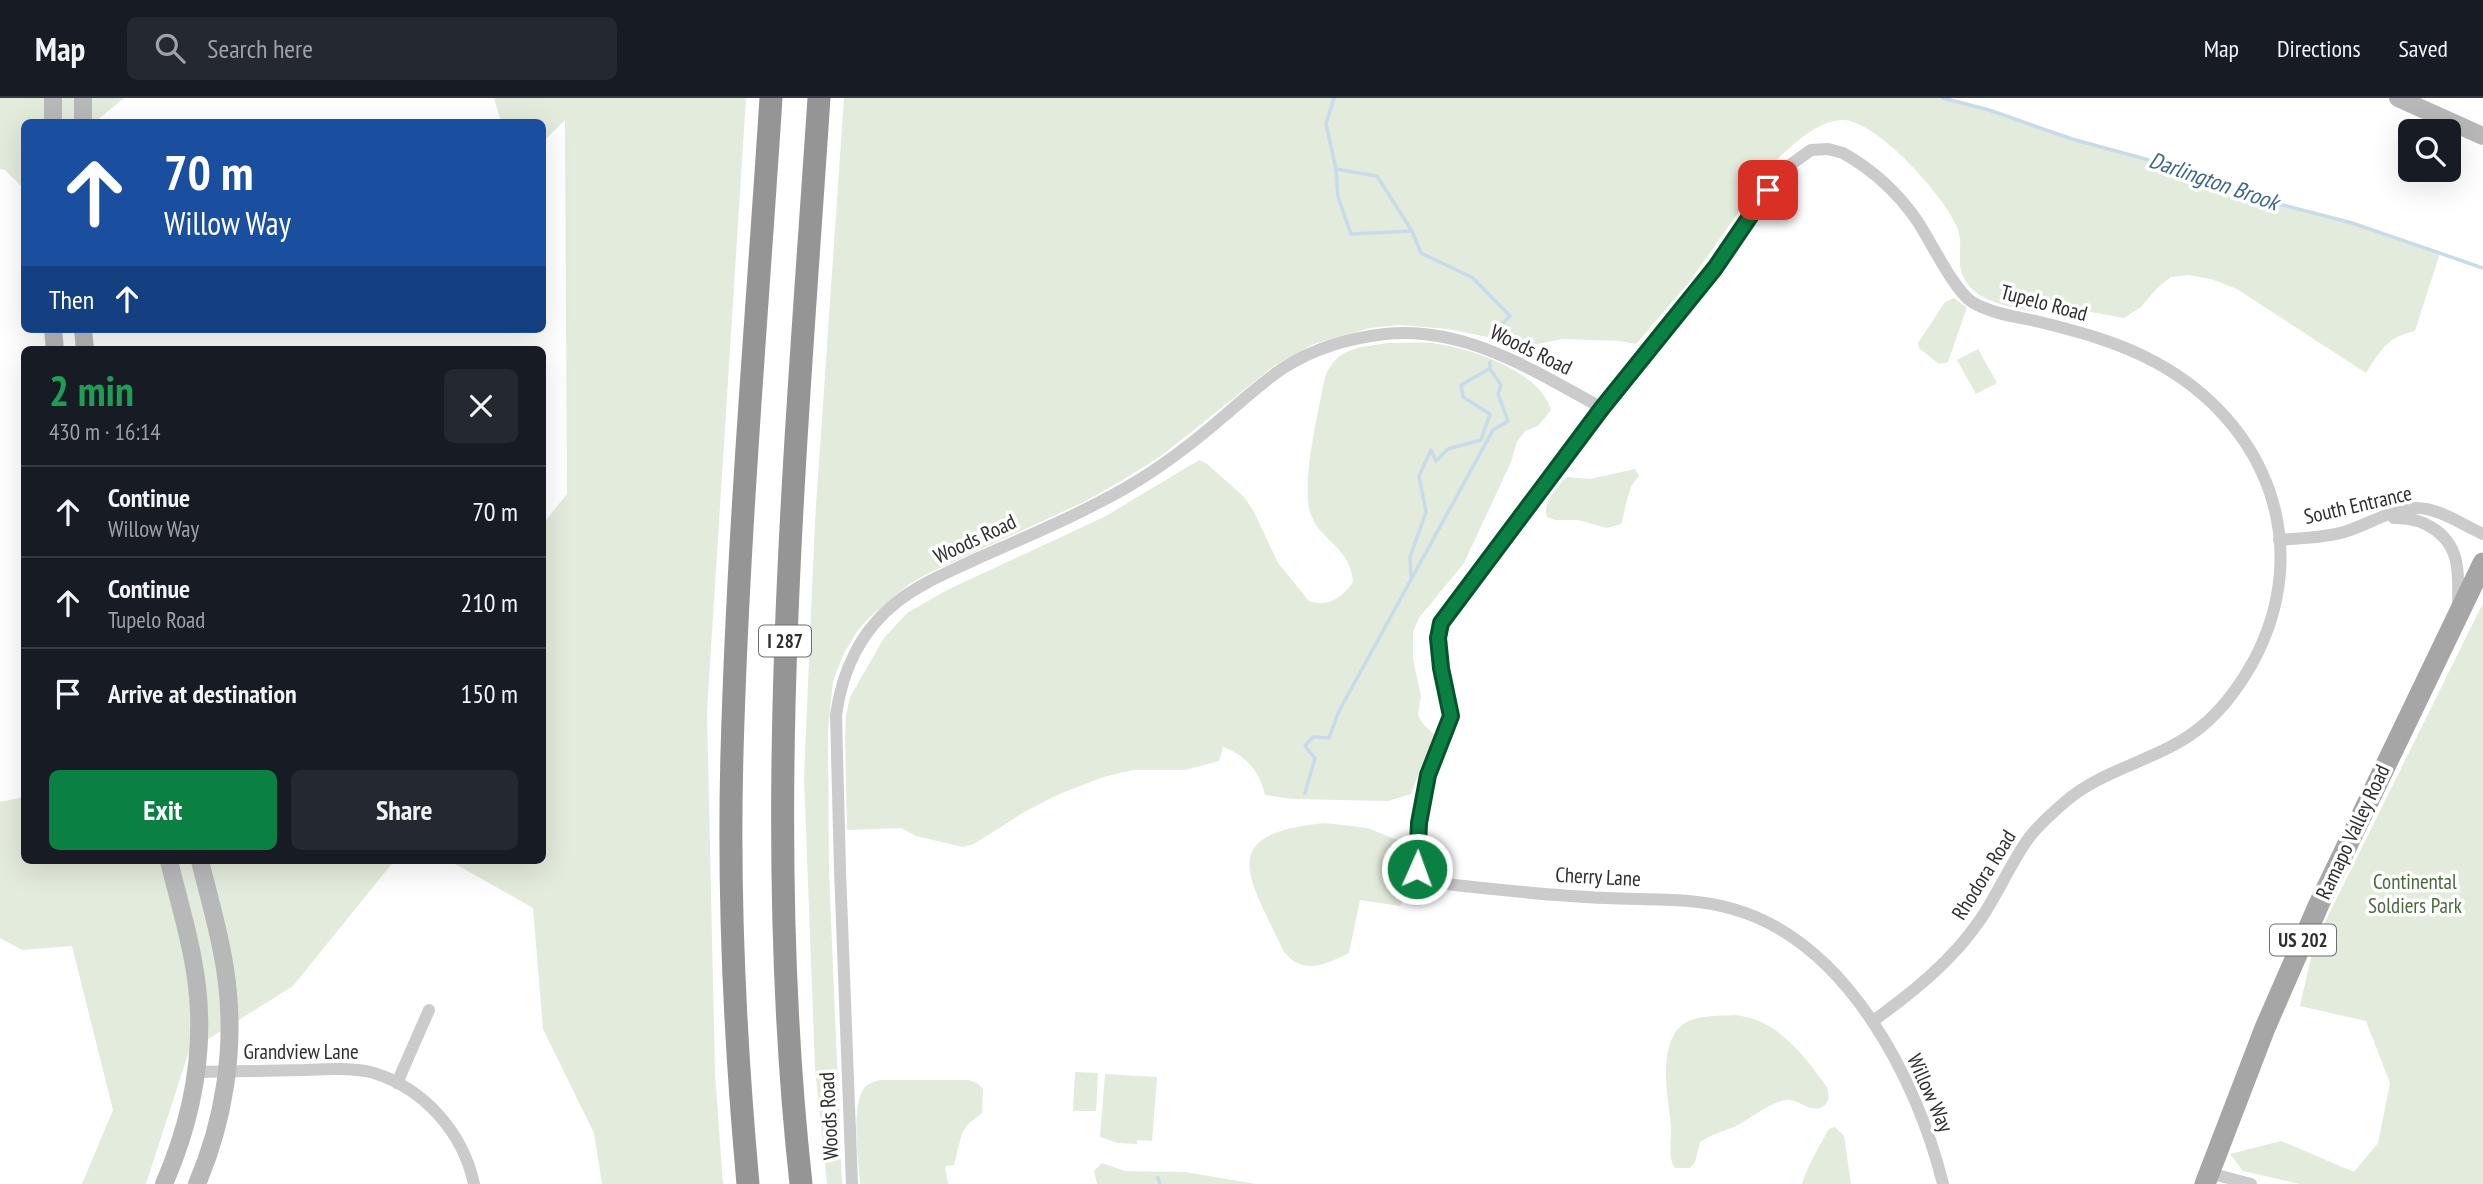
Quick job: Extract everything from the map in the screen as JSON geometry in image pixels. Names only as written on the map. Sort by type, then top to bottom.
[{"type":"highway","name":"I 287","points":[[748,1184],[735,968],[732,756],[771,98]]},
{"type":"highway","name":"I 287","points":[[801,1184],[786,966],[782,738],[792,503],[819,98]]},
{"type":"main road","points":[[53,98],[53,119]]},
{"type":"main road","points":[[83,98],[83,119]]},
{"type":"main road","points":[[2399,99],[2483,136]]},
{"type":"main road","name":"Ramapo Valley Road","points":[[2207,1178],[2264,1028],[2319,904],[2483,563]]},
{"type":"main road","points":[[164,1184],[178,1151],[189,1113],[199,1031],[197,986],[170,864]]},
{"type":"main road","points":[[197,1184],[207,1161],[220,1116],[228,1072],[230,1029],[227,982],[201,864]]},
{"type":"street","name":"Tupelo Road","points":[[1602,408],[1715,268],[1783,170],[1811,150],[1836,150],[1868,170],[1901,200],[1959,288],[1972,302],[2109,340],[2159,364],[2205,397],[2231,424],[2262,472],[2275,506],[2280,560],[2278,590],[2263,644],[2243,679],[2223,706],[2199,729],[2180,742],[2136,762]]},
{"type":"street","name":"Woods Road","points":[[852,1184],[840,897],[836,715],[839,694],[854,654],[879,618],[897,602],[936,578],[1102,501],[1130,485],[1182,451],[1285,367],[1344,341],[1410,333],[1455,339],[1496,352],[1602,408]]},
{"type":"street","name":"Cherry Lane","points":[[1602,408],[1441,623],[1438,638],[1441,668],[1451,716],[1428,775],[1419,823],[1417,869],[1424,878],[1436,883],[1520,893],[1682,901],[1731,908],[1764,920],[1808,950],[1873,1021]]},
{"type":"street","name":"South Entrance","points":[[2279,540],[2322,537],[2416,508],[2431,510],[2483,534]]},
{"type":"street","points":[[2383,518],[2410,517],[2425,521],[2447,541],[2457,565],[2459,614]]},
{"type":"street","name":"Rhodora Road","points":[[1873,1021],[1941,967],[1960,947],[1982,918],[2027,840],[2051,815],[2078,792],[2136,762]]},
{"type":"street","points":[[397,1083],[429,1010]]},
{"type":"street","name":"Willow Way","points":[[1873,1021],[1921,1112],[1943,1184]]},
{"type":"street","name":"Grandview Lane","points":[[196,1072],[372,1072],[397,1083],[423,1100],[445,1121],[465,1154],[474,1184]]},
{"type":"street","points":[[2207,1178],[2251,1184]]},
{"type":"green space","points":[[0,98],[124,98],[99,119],[21,119],[21,186],[5,170],[0,169]]},
{"type":"green space","points":[[494,98],[746,98],[707,711],[715,1073],[723,1184],[602,1184],[594,1133],[543,1029],[533,908],[455,864],[546,864],[546,520],[567,494],[565,120],[546,139],[546,119],[500,119]]},
{"type":"green space","points":[[844,98],[1943,98],[1989,110],[2072,139],[2189,171],[2268,201],[2352,223],[2440,253],[2415,331],[2391,341],[2366,373],[2237,289],[2211,279],[2189,275],[2171,277],[2158,287],[2141,307],[2124,318],[2059,306],[2046,308],[2041,313],[2013,307],[1978,294],[1965,280],[1960,265],[1957,227],[1939,197],[1908,162],[1873,132],[1856,123],[1842,120],[1822,125],[1812,131],[1771,166],[1690,281],[1636,344],[1562,339],[1534,345],[1448,329],[1399,325],[1370,328],[1314,344],[1274,366],[1161,456],[1121,481],[1084,502],[908,585],[872,615],[858,630],[844,653],[833,681],[828,731],[829,871],[842,1184],[827,1184],[815,1068],[804,777],[815,521]]},
{"type":"green space","points":[[1954,298],[1966,307],[1966,310],[1948,362],[1939,364],[1919,348],[1918,343],[1945,302]]},
{"type":"green space","points":[[1387,343],[1446,345],[1501,363],[1533,384],[1544,396],[1551,410],[1538,426],[1525,431],[1517,442],[1511,462],[1464,563],[1419,618],[1413,632],[1413,659],[1421,696],[1418,715],[1434,734],[1411,794],[1388,801],[1293,799],[1265,795],[1259,778],[1245,759],[1223,747],[1219,761],[1185,770],[1133,770],[1103,777],[1057,795],[974,844],[963,847],[916,836],[901,828],[847,830],[845,737],[850,697],[884,638],[907,613],[947,590],[1104,517],[1199,460],[1206,463],[1244,497],[1278,563],[1309,601],[1329,602],[1345,592],[1353,582],[1351,570],[1341,552],[1315,524],[1308,502],[1309,467],[1315,427],[1325,377],[1336,360],[1350,351]]},
{"type":"green space","points":[[1978,349],[1997,383],[1976,394],[1957,360]]},
{"type":"green space","points":[[1635,469],[1639,476],[1629,492],[1621,524],[1607,528],[1578,520],[1556,520],[1547,517],[1548,502],[1564,479],[1590,479]]},
{"type":"green space","name":"Continental Soldiers Park","points":[[2483,603],[2483,1184],[2300,1184],[2243,1171],[2230,1154],[2281,1141],[2354,1172],[2378,1143],[2390,1083],[2366,1021],[2300,1006],[2314,944]]},
{"type":"green space","points":[[21,798],[21,864],[392,864],[293,986],[189,1051],[146,1184],[82,1184],[113,1110],[72,946],[22,950],[0,938],[0,802]]},
{"type":"green space","points":[[1325,823],[1368,828],[1407,844],[1409,849],[1404,882],[1411,890],[1400,906],[1360,900],[1349,953],[1324,964],[1307,966],[1299,964],[1284,952],[1252,882],[1249,864],[1253,849],[1266,837],[1289,829]]},
{"type":"green space","points":[[1735,1015],[1765,1024],[1799,1051],[1827,1087],[1828,1101],[1817,1109],[1791,1100],[1774,1104],[1736,1126],[1700,1142],[1695,1162],[1690,1168],[1675,1168],[1670,1153],[1671,1126],[1666,1072],[1669,1046],[1682,1025],[1693,1019]]},
{"type":"green space","points":[[1075,1072],[1098,1073],[1096,1111],[1073,1111]]},
{"type":"green space","points":[[1105,1074],[1157,1077],[1152,1141],[1137,1140],[1137,1144],[1118,1143],[1100,1137]]},
{"type":"green space","points":[[880,1080],[969,1080],[983,1089],[982,1113],[968,1124],[962,1133],[954,1165],[945,1166],[948,1184],[860,1184],[856,1133],[860,1095],[865,1087]]},
{"type":"green space","points":[[1835,1127],[1844,1136],[1851,1184],[1802,1184],[1829,1129]]},
{"type":"green space","points":[[1102,1163],[1125,1171],[1185,1172],[1256,1184],[1097,1184],[1094,1171]]},
{"type":"waterway","points":[[1334,98],[1326,124],[1336,169],[1377,176],[1412,231],[1421,253],[1473,278],[1510,316],[1492,334],[1492,339]]},
{"type":"waterway","name":"Darlington Brook","points":[[1943,98],[1989,110],[2072,139],[2189,171],[2268,201],[2352,223],[2483,268]]},
{"type":"waterway","points":[[1336,170],[1338,197],[1351,234],[1412,231]]},
{"type":"waterway","points":[[1305,793],[1315,758],[1305,746],[1313,737],[1329,738],[1338,713],[1493,430],[1508,421],[1498,394],[1501,385],[1490,369],[1490,362]]},
{"type":"waterway","points":[[1411,577],[1410,557],[1426,512],[1419,476],[1431,450],[1436,461],[1448,449],[1481,440],[1490,414],[1463,397],[1461,385],[1489,369]]},
{"type":"waterway","points":[[1158,1178],[1160,1184]]},
{"type":"route","points":[[1417,869],[1419,823],[1428,775],[1451,716],[1441,668],[1438,638],[1441,623],[1602,408],[1715,268],[1768,190]]}]
